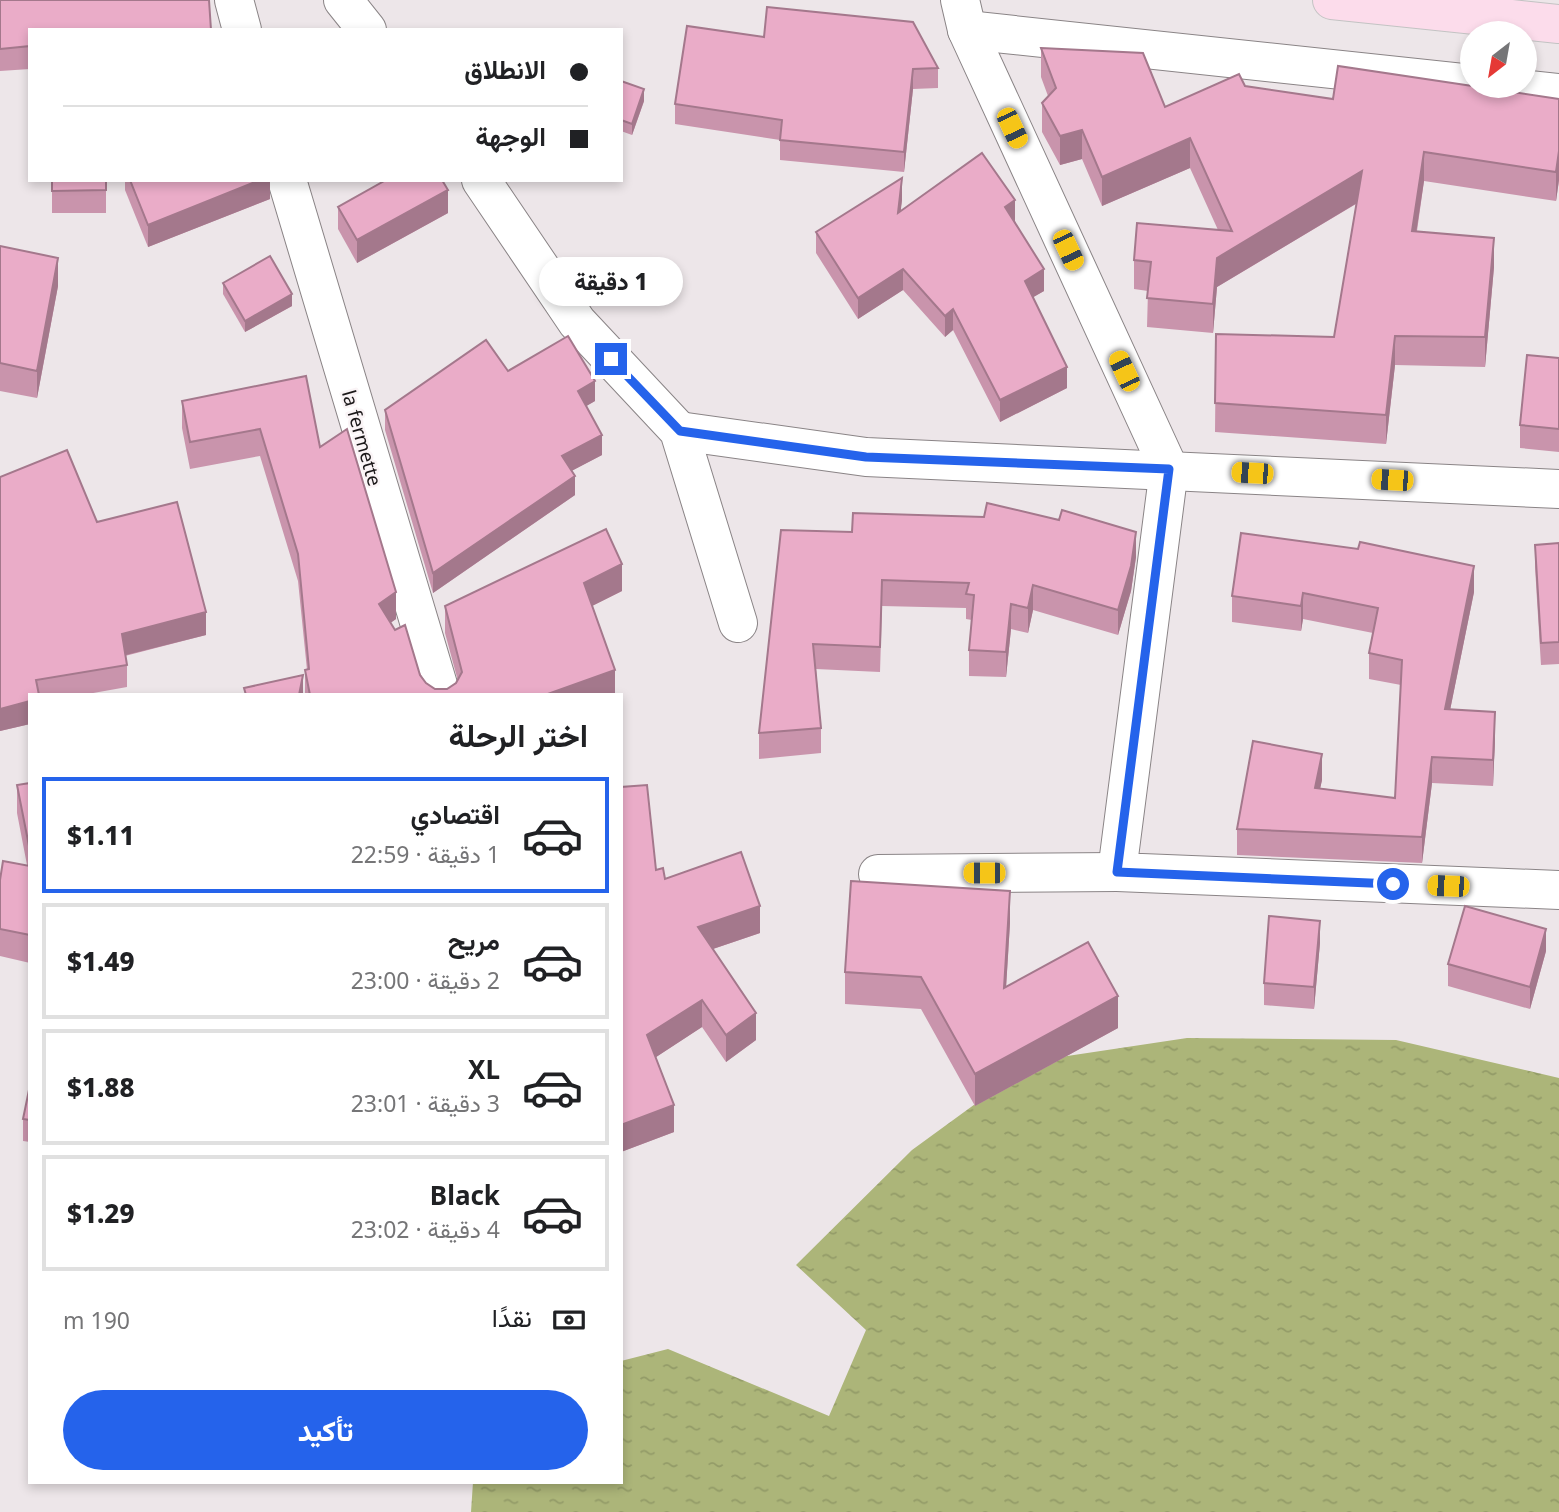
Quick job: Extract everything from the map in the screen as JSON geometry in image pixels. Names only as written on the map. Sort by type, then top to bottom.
[{"type":"main road","points":[[1332,0],[1559,24]]},
{"type":"street","points":[[233,0],[241,28]]},
{"type":"street","points":[[343,0],[365,28]]},
{"type":"street","points":[[964,15],[1460,82]]},
{"type":"street","points":[[964,15],[1169,469],[1117,872]]},
{"type":"street","points":[[1537,91],[1559,93]]},
{"type":"street","name":"la fermette","points":[[287,182],[440,693]]},
{"type":"street","points":[[482,182],[577,322],[680,431],[738,623]]},
{"type":"street","points":[[680,431],[866,457],[1559,489]]},
{"type":"street","points":[[878,874],[1117,872],[1559,890]]},
{"type":"water","points":[[1187,1038],[1396,1040],[1559,1078],[1559,1512],[471,1512],[473,1484],[623,1484],[623,1360],[668,1349],[829,1416],[866,1330],[796,1265],[912,1150],[1034,1061]]},
{"type":"building","points":[[0,0],[209,0],[211,28],[28,28],[28,46],[0,49]]},
{"type":"building","points":[[767,7],[913,22],[938,68],[913,69],[904,152],[780,140],[782,120],[675,104],[687,26],[764,37]]},
{"type":"building","points":[[1041,48],[1143,53],[1165,107],[1239,74],[1245,86],[1333,99],[1338,66],[1460,84],[1460,98],[1537,98],[1537,96],[1559,99],[1559,151],[1556,172],[1424,152],[1412,231],[1494,238],[1485,337],[1395,336],[1386,415],[1215,403],[1216,334],[1334,337],[1362,171],[1217,258],[1213,304],[1147,298],[1151,262],[1134,260],[1137,223],[1232,231],[1190,138],[1102,177],[1082,130],[1060,136],[1042,103],[1056,88]]},
{"type":"building","points":[[623,82],[644,89],[632,124],[623,121]]},
{"type":"building","points":[[982,153],[1015,200],[1005,207],[1044,269],[1025,281],[1067,367],[1000,400],[953,309],[945,316],[903,269],[858,298],[816,232],[902,178],[898,213]]},
{"type":"building","points":[[52,182],[106,182],[106,190],[52,191]]},
{"type":"building","points":[[131,182],[255,182],[148,225]]},
{"type":"building","points":[[382,182],[443,182],[448,190],[357,240],[338,207]]},
{"type":"building","points":[[0,246],[58,258],[37,371],[0,363]]},
{"type":"building","points":[[270,256],[292,294],[245,321],[223,283]]},
{"type":"building","points":[[568,336],[595,381],[578,391],[602,435],[562,456],[575,476],[433,573],[385,410],[486,340],[508,371]]},
{"type":"building","points":[[1527,355],[1559,358],[1559,429],[1520,425]]},
{"type":"building","points":[[306,376],[320,447],[347,429],[396,592],[379,604],[395,630],[405,625],[420,675],[435,689],[447,689],[456,683],[462,672],[445,606],[606,529],[622,564],[584,583],[615,670],[551,693],[310,693],[305,670],[309,669],[298,554],[260,429],[190,442],[182,401]]},
{"type":"building","points":[[67,450],[97,522],[177,502],[206,612],[122,634],[127,665],[36,680],[39,693],[28,693],[28,702],[0,709],[0,477]]},
{"type":"building","points":[[987,503],[1059,520],[1062,510],[1136,532],[1131,566],[1118,610],[1033,585],[1028,608],[1011,604],[1006,652],[969,650],[974,595],[966,594],[969,583],[882,580],[880,647],[813,644],[821,728],[759,733],[781,530],[852,532],[853,513],[984,517]]},
{"type":"building","points":[[1241,533],[1358,549],[1360,542],[1474,566],[1445,709],[1495,712],[1493,760],[1432,757],[1422,837],[1237,829],[1253,741],[1322,754],[1315,788],[1395,798],[1402,660],[1369,653],[1378,608],[1303,593],[1301,606],[1232,596]]},
{"type":"building","points":[[1559,543],[1559,642],[1541,643],[1535,545]]},
{"type":"building","points":[[303,675],[299,693],[245,693],[244,688]]},
{"type":"building","points":[[28,783],[28,841],[17,785]]},
{"type":"building","points":[[647,785],[656,870],[663,868],[665,879],[741,852],[760,906],[698,927],[756,1013],[726,1035],[702,1000],[647,1035],[674,1105],[623,1124],[623,787]]},
{"type":"building","points":[[3,861],[28,866],[28,935],[0,929],[0,880]]},
{"type":"building","points":[[851,881],[1010,891],[1004,988],[1088,942],[1118,996],[975,1074],[921,977],[845,972]]},
{"type":"building","points":[[1465,906],[1546,929],[1530,987],[1448,964]]},
{"type":"building","points":[[1269,916],[1320,921],[1314,987],[1264,983]]},
{"type":"building","points":[[28,1095],[28,1120],[23,1119]]},
{"type":"route","points":[[611,359],[680,431],[866,457],[1169,469],[1117,872],[1393,884]]}]
